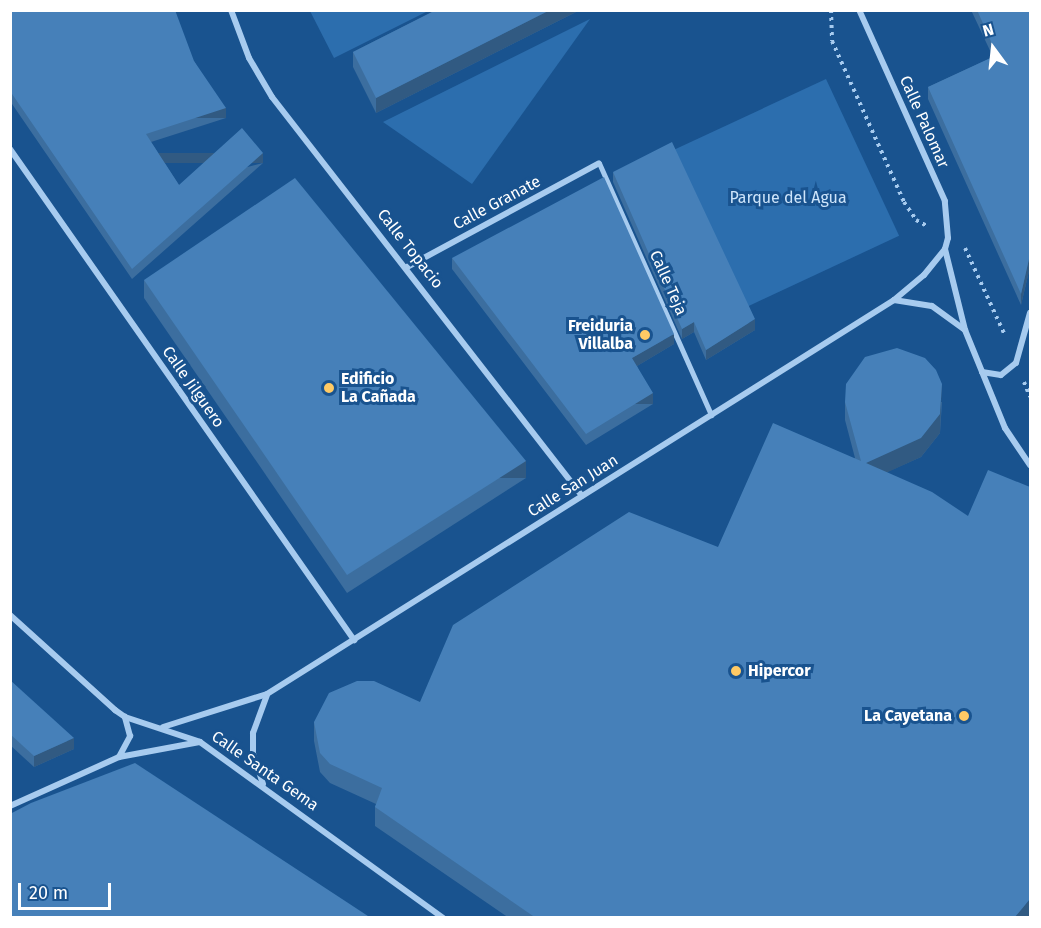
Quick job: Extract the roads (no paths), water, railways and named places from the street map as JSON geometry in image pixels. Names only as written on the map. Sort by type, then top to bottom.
[{"type":"street","name":"Calle Topacio","points":[[231,10],[249,58],[272,98],[407,267],[582,496]]},
{"type":"street","name":"Calle Palomar","points":[[862,12],[945,201],[949,218],[945,249],[965,330],[1005,428],[1030,465]]},
{"type":"street","name":"Calle Jilguero","points":[[10,149],[354,640]]},
{"type":"street","name":"Calle Granate","points":[[407,267],[599,163]]},
{"type":"street","name":"Calle Teja","points":[[599,163],[711,415]]},
{"type":"street","points":[[894,300],[924,275],[945,249]]},
{"type":"street","points":[[894,300],[932,306],[965,330]]},
{"type":"street","name":"Calle San Juan","points":[[163,728],[267,694],[894,300]]},
{"type":"street","points":[[982,372],[1001,375],[1016,363],[1030,313]]},
{"type":"street","name":"Calle Santa Gema","points":[[10,615],[125,717],[200,742],[263,784],[443,918]]},
{"type":"street","points":[[263,784],[253,754],[253,734],[267,694]]},
{"type":"street","points":[[119,758],[130,736],[125,717]]},
{"type":"street","points":[[10,806],[119,758],[200,742]]},
{"type":"place","name":"Freiduria Villalba","points":[[645,335]]},
{"type":"place","name":"Edificio La Cañada","points":[[329,388]]},
{"type":"place","name":"Hipercor","points":[[736,671]]},
{"type":"place","name":"La Cayetana","points":[[964,716]]},
{"type":"park label","name":"Parque del Agua","points":[[788,198]]}]
